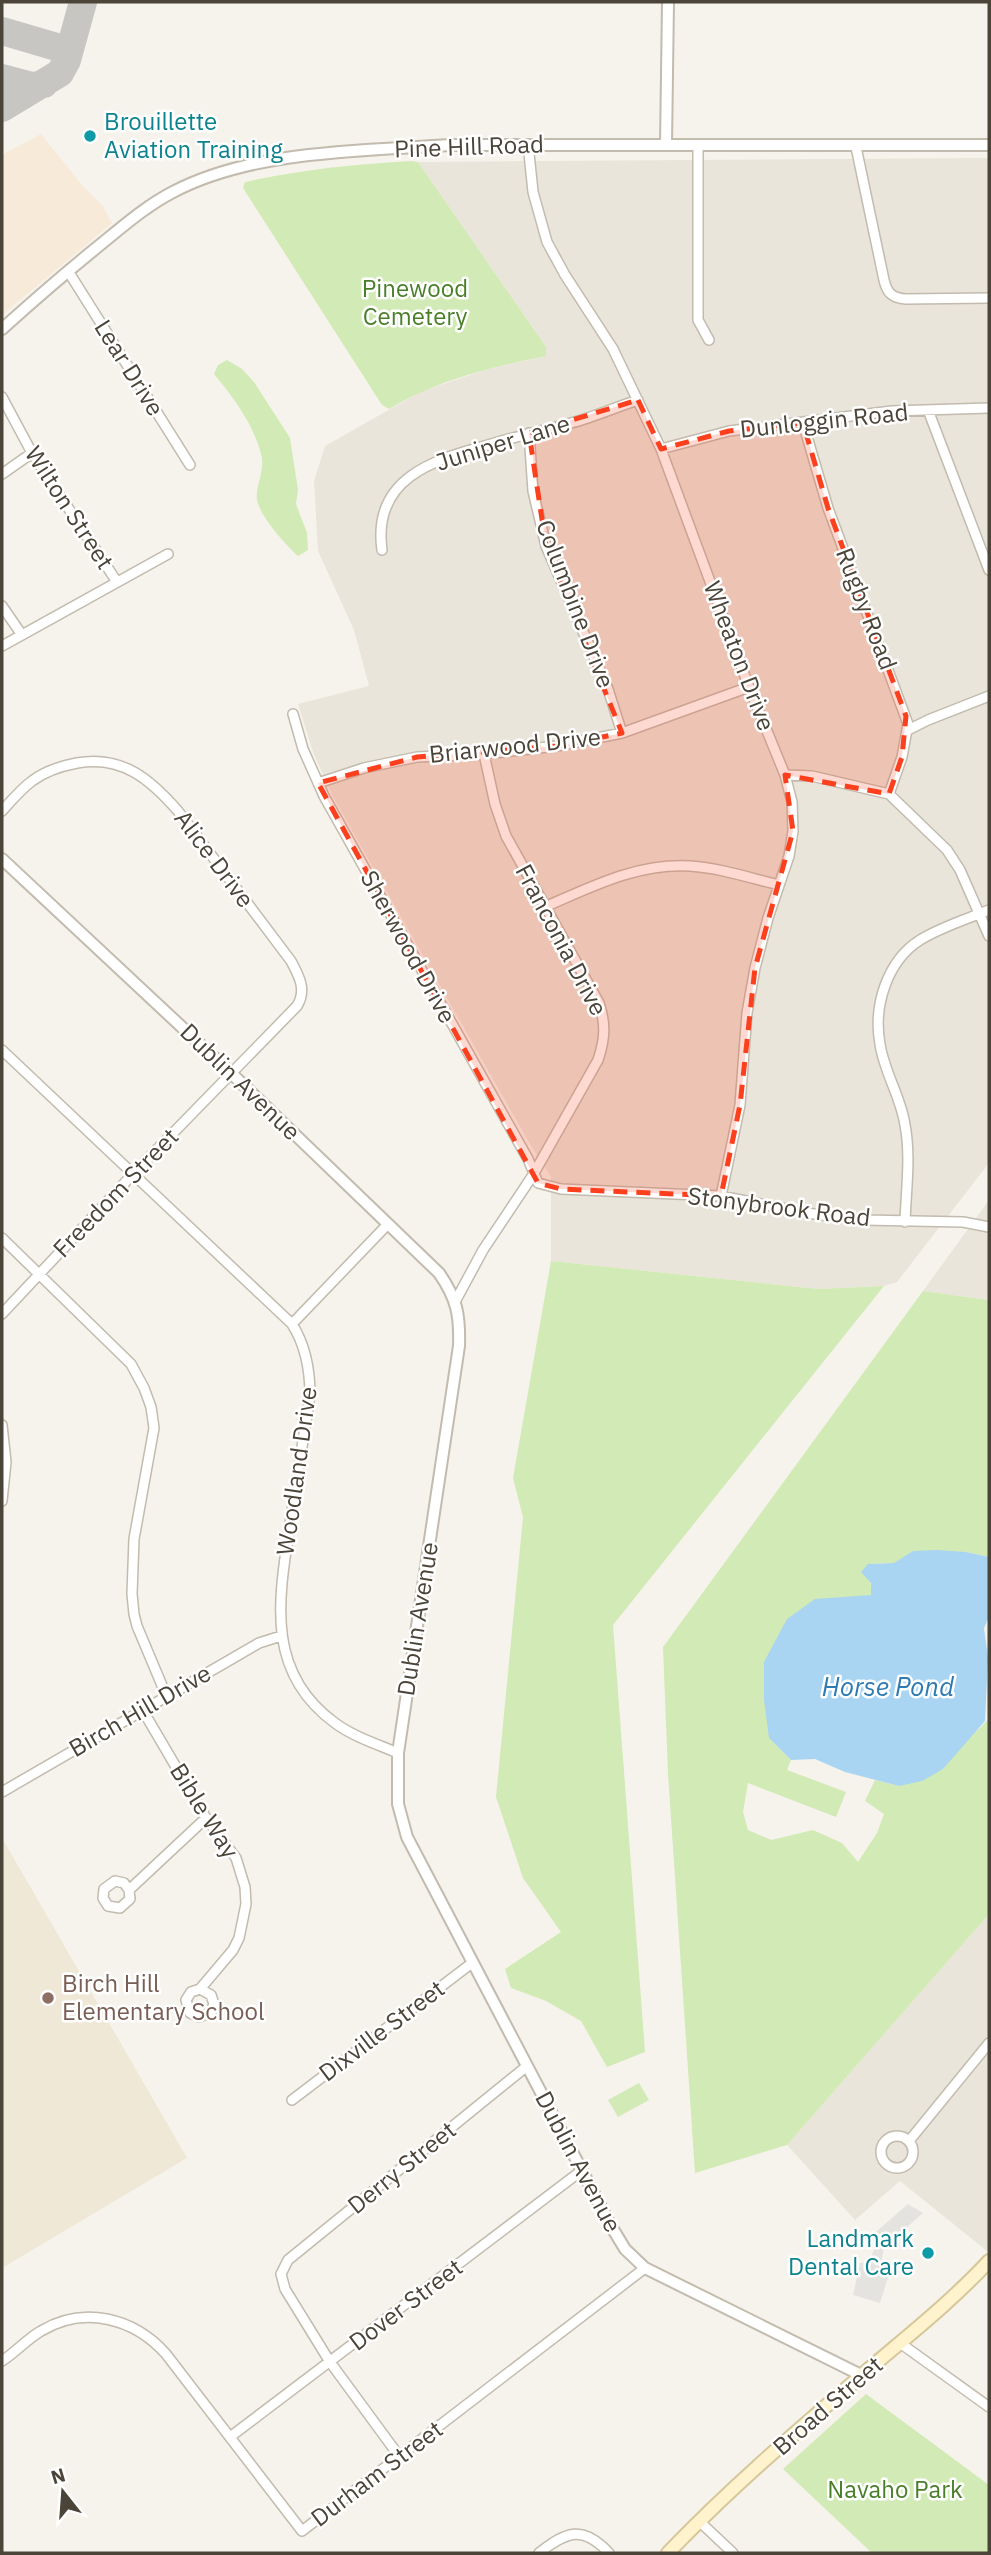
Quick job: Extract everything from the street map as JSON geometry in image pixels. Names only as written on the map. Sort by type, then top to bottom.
[{"type":"main road","name":"Broad Street","points":[[668,2553],[699,2521],[861,2375],[953,2298],[989,2263]]},
{"type":"street","points":[[666,145],[668,2]]},
{"type":"street","name":"Wheaton Drive","points":[[528,144],[533,192],[548,242],[565,275],[613,349],[661,449],[749,687],[785,775],[792,802],[793,831],[789,856],[755,968],[747,1013],[740,1105],[721,1196]]},
{"type":"street","name":"Pine Hill Road","points":[[2,329],[68,271],[155,203],[175,191],[229,171],[271,162],[450,145],[989,145]]},
{"type":"street","points":[[698,146],[698,320],[709,340]]},
{"type":"street","points":[[856,147],[884,280],[891,295],[897,299],[989,298]]},
{"type":"street","name":"Lear Drive","points":[[68,271],[190,465]]},
{"type":"street","name":"Wilton Street","points":[[2,397],[32,453],[117,582]]},
{"type":"street","name":"Juniper Lane","points":[[382,550],[380,519],[398,488],[416,471],[449,456],[575,422],[638,400]]},
{"type":"street","name":"Dunloggin Road","points":[[661,449],[729,431],[892,411],[989,408]]},
{"type":"street","points":[[928,410],[989,570]]},
{"type":"street","name":"Rugby Road","points":[[803,423],[828,509],[903,707],[908,730],[889,794]]},
{"type":"street","name":"Columbine Drive","points":[[529,433],[533,491],[546,546],[608,689],[622,733]]},
{"type":"street","points":[[2,474],[32,453]]},
{"type":"street","points":[[2,646],[167,554]]},
{"type":"street","points":[[2,606],[22,635]]},
{"type":"street","name":"Briarwood Drive","points":[[318,783],[364,768],[417,757],[484,754],[557,746],[622,733],[749,687]]},
{"type":"street","points":[[908,730],[989,696]]},
{"type":"street","name":"Sherwood Drive","points":[[293,714],[303,749],[318,783],[528,1159],[533,1175]]},
{"type":"street","name":"Franconia Drive","points":[[456,1300],[483,1250],[533,1175],[598,1060],[604,1043],[605,1024],[599,1003],[506,836],[495,804],[484,754]]},
{"type":"street","name":"Alice Drive","points":[[2,811],[25,786],[40,776],[64,766],[92,761],[120,765],[136,772],[169,800],[291,961],[301,981],[303,991],[297,1006],[232,1073]]},
{"type":"street","points":[[785,775],[812,776],[889,794],[947,850],[985,912],[989,936]]},
{"type":"street","name":"Dublin Avenue","points":[[2,859],[232,1073],[439,1273],[456,1300],[459,1346],[398,1753],[397,1789],[401,1822],[414,1853],[581,2171],[625,2249],[645,2268],[861,2375]]},
{"type":"street","points":[[547,906],[628,873],[659,867],[705,867],[779,885]]},
{"type":"street","points":[[905,1222],[908,1148],[902,1111],[880,1044],[878,1020],[881,997],[896,964],[912,946],[922,939],[985,912]]},
{"type":"street","name":"Woodland Drive","points":[[2,1050],[292,1324],[300,1337],[310,1373],[310,1395],[283,1572],[279,1615],[281,1636],[290,1668],[313,1703],[344,1729],[398,1753]]},
{"type":"street","name":"Freedom Street","points":[[2,1314],[232,1073]]},
{"type":"street","name":"Stonybrook Road","points":[[533,1175],[538,1183],[561,1189],[721,1196],[806,1213],[905,1222],[963,1222],[989,1227]]},
{"type":"street","points":[[292,1324],[388,1224]]},
{"type":"street","points":[[2,1238],[131,1364],[151,1407],[153,1428],[134,1539],[132,1594],[136,1626],[166,1695]]},
{"type":"street","points":[[2,1425],[6,1462],[2,1501]]},
{"type":"street","name":"Birch Hill Drive","points":[[2,1792],[259,1643],[281,1636]]},
{"type":"street","name":"Bible Way","points":[[142,1710],[206,1818],[236,1858],[245,1887],[246,1904],[239,1938],[233,1950],[200,1989]]},
{"type":"street","points":[[130,1890],[206,1818]]},
{"type":"street","name":"Dixville Street","points":[[292,2100],[472,1963]]},
{"type":"street","points":[[909,2141],[988,2048]]},
{"type":"street","name":"Derry Street","points":[[330,2362],[285,2289],[281,2274],[288,2260],[527,2066]]},
{"type":"street","name":"Dover Street","points":[[230,2437],[581,2171]]},
{"type":"street","name":"Durham Street","points":[[2,2361],[44,2329],[70,2319],[95,2317],[120,2321],[141,2331],[159,2346],[302,2531],[645,2268]]},
{"type":"street","points":[[901,2343],[989,2407]]},
{"type":"street","points":[[330,2362],[399,2456]]},
{"type":"street","points":[[699,2521],[733,2553]]},
{"type":"street","points":[[538,2553],[558,2539],[578,2534],[593,2538],[609,2553]]},
{"type":"highlighted area","points":[[638,400],[661,449],[729,431],[803,423],[828,508],[906,716],[902,757],[889,794],[785,775],[793,831],[755,968],[740,1105],[721,1196],[561,1189],[538,1183],[318,783],[417,757],[557,746],[622,733],[546,546],[529,433]]},
{"type":"shaded area","points":[[41,134],[80,183],[102,205],[112,223],[2,315],[2,155]]},
{"type":"shaded area","points":[[989,158],[989,1163],[897,1282],[884,1286],[818,1289],[551,1261],[551,1177],[333,797],[313,752],[298,704],[369,686],[354,630],[318,551],[314,481],[325,446],[422,391],[488,369],[546,356],[546,347],[418,162]]},
{"type":"shaded area","points":[[989,1200],[989,1300],[923,1291]]},
{"type":"shaded area","name":"Birch Hill Elementary School","points":[[2,1838],[187,2158],[2,2268]]},
{"type":"shaded area","points":[[989,1914],[987,2251],[900,2181],[855,2220],[787,2145]]},
{"type":"shaded area","points":[[908,2204],[923,2213],[884,2247],[880,2268],[890,2271],[880,2303],[853,2295],[860,2263],[869,2263],[876,2244],[869,2238]]},
{"type":"green space","name":"Pinewood Cemetery","points":[[418,162],[546,347],[546,356],[445,382],[389,409],[382,405],[243,188],[245,182],[286,174]]},
{"type":"green space","points":[[227,360],[242,369],[254,382],[290,438],[298,490],[296,504],[307,533],[308,550],[298,556],[274,530],[259,507],[257,495],[262,458],[259,446],[243,413],[214,374],[218,365]]},
{"type":"green space","points":[[551,1261],[818,1289],[884,1286],[613,1625],[645,2052],[607,2067],[581,2021],[546,2001],[511,1988],[505,1969],[561,1932],[523,1878],[496,1797],[523,1517],[513,1478]]},
{"type":"green space","points":[[923,1291],[989,1300],[989,1557],[966,1552],[913,1551],[895,1563],[868,1564],[872,1595],[847,1598],[769,1738],[791,1760],[787,1770],[846,1792],[836,1817],[748,1783],[743,1812],[748,1830],[771,1840],[813,1830],[842,1843],[858,1862],[877,1833],[884,1814],[865,1801],[875,1780],[899,1786],[943,1769],[964,1743],[989,1719],[989,1914],[787,2145],[695,2173],[668,1774],[663,1647]]},
{"type":"green space","points":[[639,2083],[649,2100],[618,2117],[608,2100]]},
{"type":"green space","name":"Navaho Park","points":[[866,2394],[989,2485],[989,2553],[872,2553],[783,2469]]},
{"type":"water","name":"Horse Pond","points":[[937,1550],[989,1557],[989,1617],[984,1628],[988,1658],[985,1721],[943,1769],[922,1781],[899,1786],[845,1772],[815,1759],[791,1760],[769,1738],[764,1700],[764,1662],[787,1619],[815,1599],[871,1595],[871,1583],[861,1572],[868,1564],[894,1563],[913,1551]]},
{"type":"taxiway","points":[[2,108],[60,73],[67,60],[83,2]]},
{"type":"taxiway","points":[[2,31],[60,48],[72,42]]},
{"type":"taxiway","points":[[2,78],[32,86],[44,84]]},
{"type":"place","name":"Brouillette Aviation Training","points":[[90,136]]},
{"type":"place","name":"Birch Hill Elementary School","points":[[48,1998]]},
{"type":"place","name":"Landmark Dental Care","points":[[928,2253]]}]
